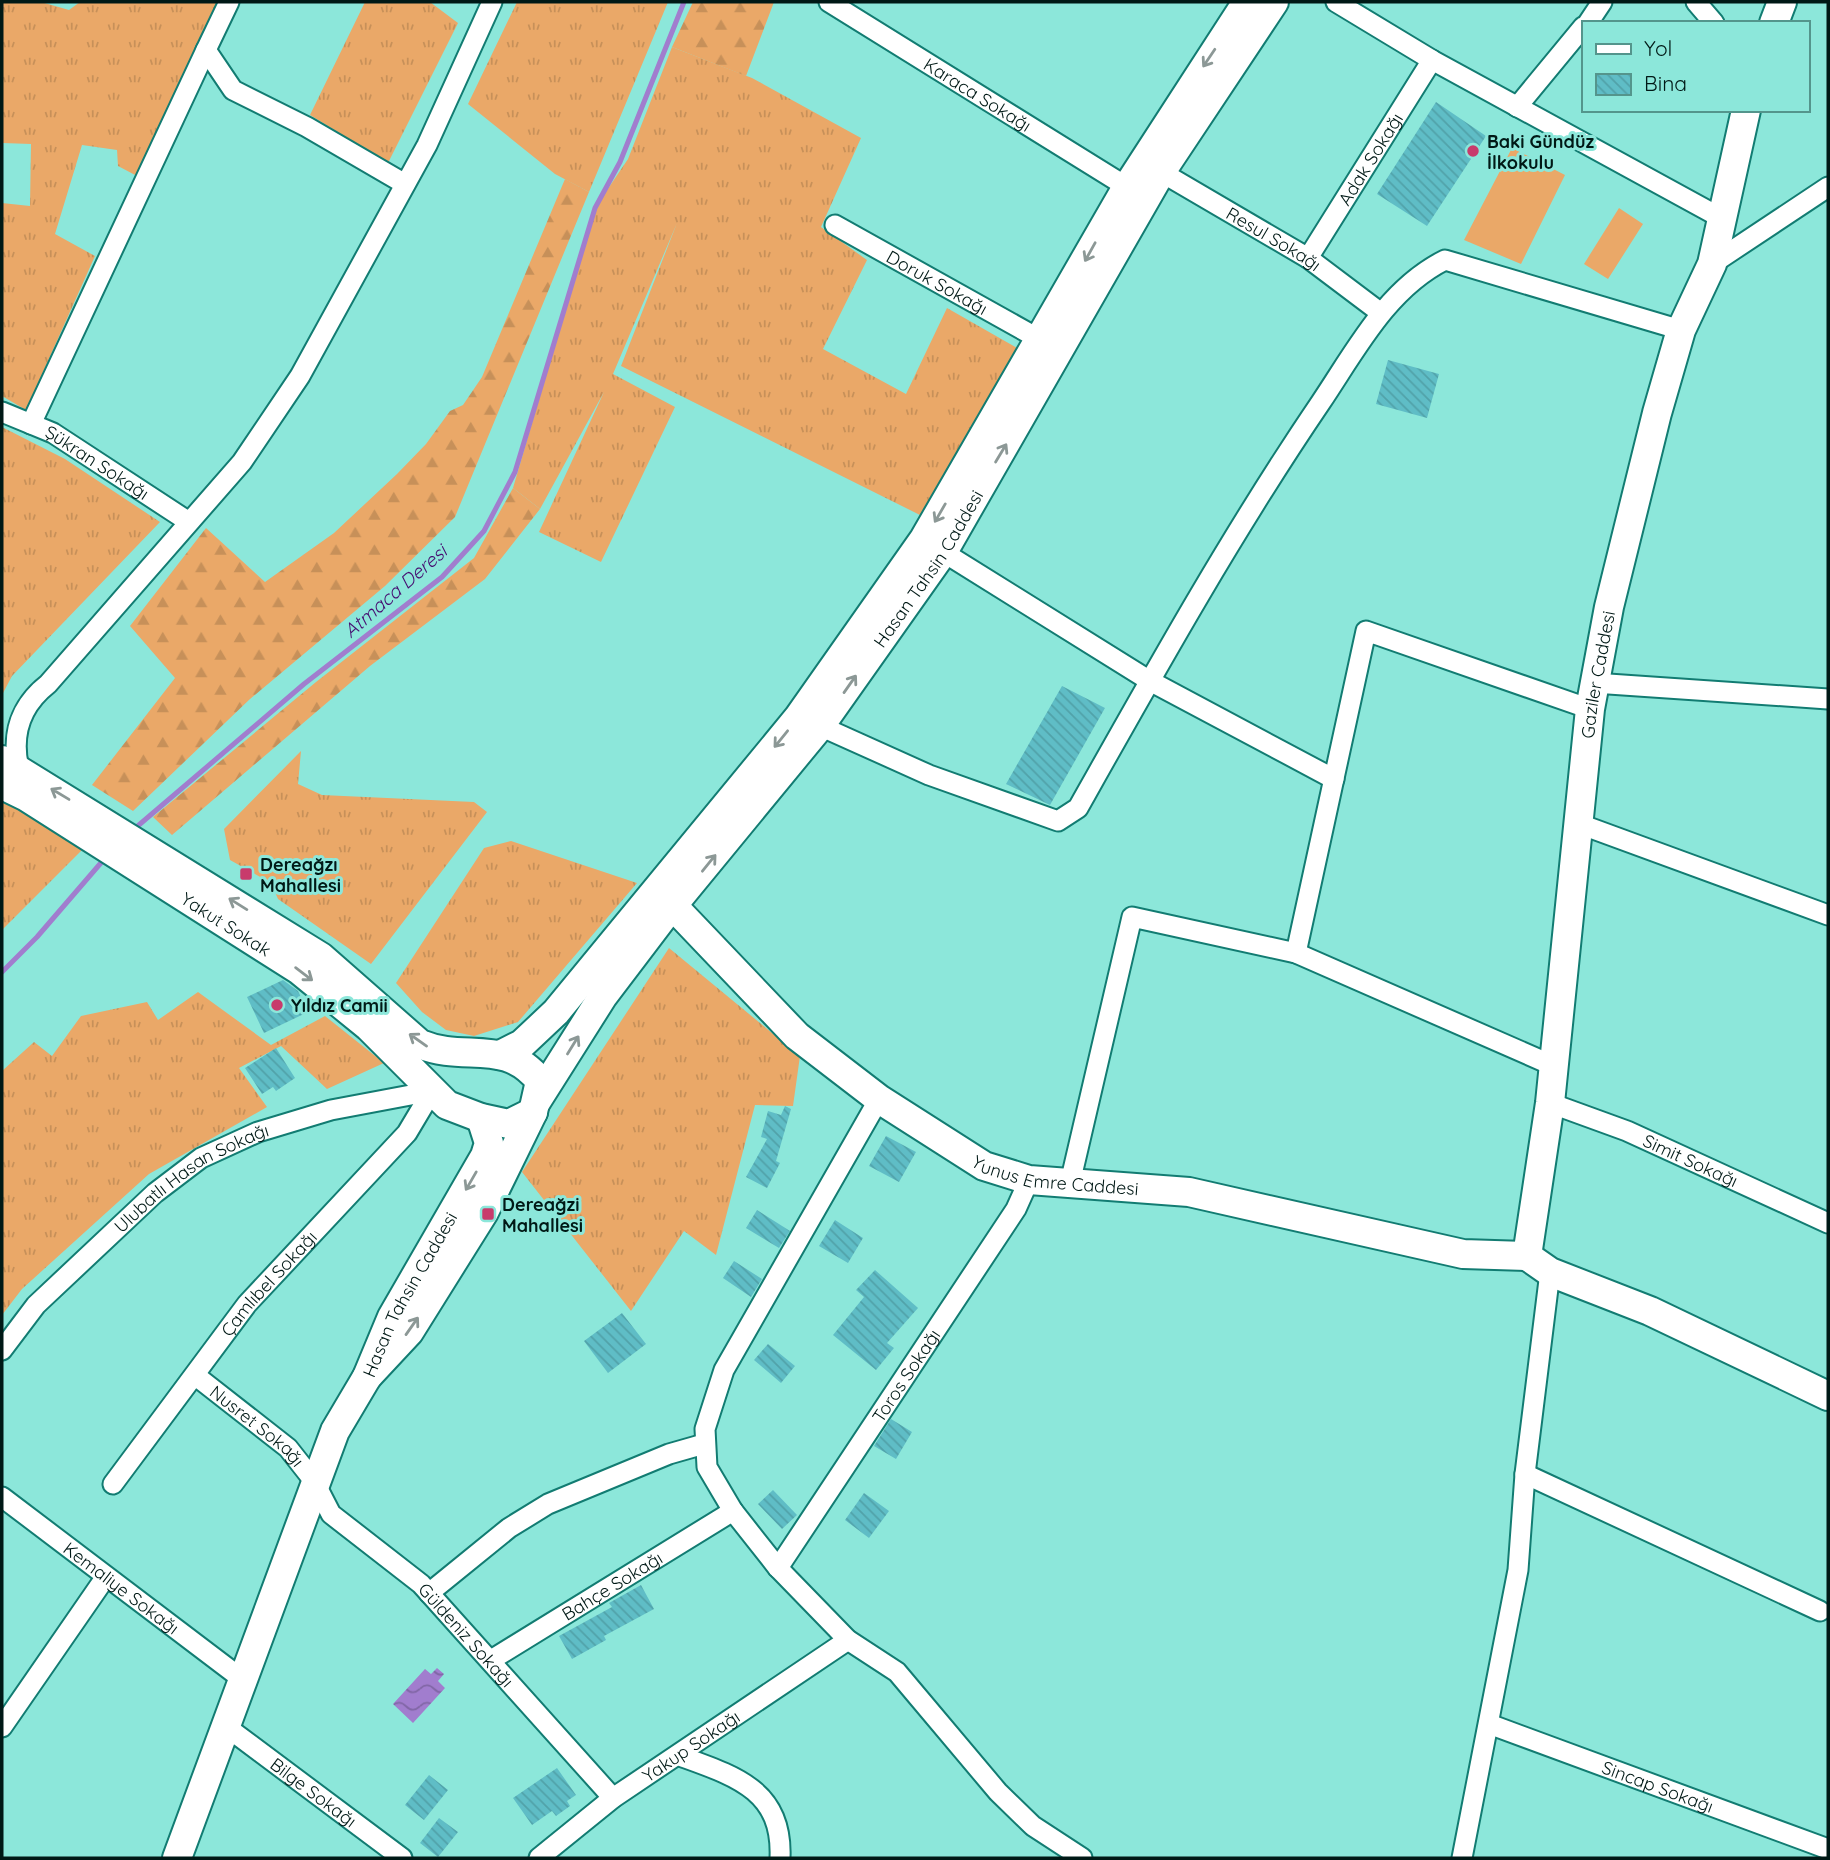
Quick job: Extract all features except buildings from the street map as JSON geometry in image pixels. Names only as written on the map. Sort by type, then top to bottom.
[{"type":"main road","name":"Hasan Tahsin Caddesi","points":[[492,1054],[522,1044],[556,1013],[798,718],[924,539],[1127,187],[1247,2]]},
{"type":"main road","name":"Hasan Tahsin Caddesi","points":[[367,1377],[410,1332],[484,1212],[535,1107],[603,996],[820,726],[943,552],[1161,172],[1273,2]]},
{"type":"main road","points":[[1775,21],[1782,2]]},
{"type":"main road","name":"Gaziler Caddesi","points":[[1527,1256],[1550,1103],[1592,696],[1612,594],[1657,413],[1681,330],[1712,264],[1746,112]]},
{"type":"main road","points":[[7,771],[120,843]]},
{"type":"main road","name":"Yakut Sokak","points":[[120,843],[321,957],[420,1044],[435,1050],[492,1054]]},
{"type":"main road","name":"Yakut Sokak","points":[[120,843],[299,970],[361,1019],[432,1091]]},
{"type":"main road","name":"Yunus Emre Caddesi","points":[[673,906],[797,1036],[879,1099],[984,1166],[1029,1180],[1189,1192],[1464,1254],[1527,1256]]},
{"type":"main road","points":[[492,1054],[527,1064],[540,1081],[535,1107],[509,1125],[447,1105],[432,1091],[433,1083],[451,1063],[492,1054]]},
{"type":"main road","name":"Hasan Tahsin Caddesi","points":[[367,1377],[392,1317],[485,1156],[489,1143],[481,1118]]},
{"type":"main road","points":[[1527,1256],[1550,1272],[1650,1311],[1828,1396]]},
{"type":"main road","points":[[177,1858],[314,1481],[335,1431],[367,1377]]},
{"type":"street","points":[[31,424],[229,2]]},
{"type":"street","points":[[7,771],[19,723],[32,696],[47,684],[242,462],[300,376],[427,145],[492,2]]},
{"type":"street","name":"Karaca Sokağı","points":[[829,2],[1127,187]]},
{"type":"street","points":[[1336,2],[1432,60],[1723,219]]},
{"type":"street","points":[[1589,21],[1602,2]]},
{"type":"street","points":[[1696,2],[1712,21]]},
{"type":"street","points":[[1517,107],[1582,28]]},
{"type":"street","points":[[206,50],[233,90],[307,127],[405,184]]},
{"type":"street","name":"Adak Sokağı","points":[[1308,258],[1432,60]]},
{"type":"street","name":"Resul Sokağı","points":[[1161,172],[1308,258],[1381,313]]},
{"type":"street","points":[[1712,264],[1828,187]]},
{"type":"street","name":"Doruk Sokağı","points":[[835,225],[1041,340]]},
{"type":"street","points":[[820,726],[929,775],[1058,821],[1078,808],[1279,464],[1381,313],[1420,273],[1445,260],[1681,330]]},
{"type":"street","name":"Şükran Sokağı","points":[[2,412],[53,433],[188,522]]},
{"type":"street","points":[[943,552],[1150,681],[1334,779]]},
{"type":"street","points":[[1296,953],[1366,631],[1592,696],[1828,699]]},
{"type":"street","points":[[1577,823],[1828,915]]},
{"type":"street","points":[[1070,1183],[1132,916],[1296,953],[1554,1066]]},
{"type":"street","name":"Ulubatlı Hasan Sokağı","points":[[2,1350],[36,1305],[155,1193],[201,1158],[258,1132],[331,1110],[432,1091]]},
{"type":"street","name":"Çamlıbel Sokağı","points":[[113,1484],[247,1304],[407,1133],[432,1091]]},
{"type":"street","points":[[879,1099],[732,1353],[712,1399],[704,1444],[707,1467],[733,1511],[779,1568],[848,1640],[897,1672],[998,1792],[1033,1826],[1082,1858]]},
{"type":"street","name":"Simit Sokağı","points":[[1550,1103],[1627,1130],[1828,1223]]},
{"type":"street","name":"Toros Sokağı","points":[[779,1568],[1016,1209],[1029,1180]]},
{"type":"street","points":[[1462,1858],[1518,1570],[1525,1474],[1550,1272]]},
{"type":"street","name":"Nusret Sokağı","points":[[196,1376],[288,1448],[314,1481]]},
{"type":"street","points":[[429,1593],[509,1528],[548,1504],[669,1454],[704,1444]]},
{"type":"street","points":[[1525,1474],[1820,1611]]},
{"type":"street","name":"Güldeniz Sokağı","points":[[314,1481],[331,1514],[429,1593],[613,1798]]},
{"type":"street","name":"Kemaliye Sokağı","points":[[2,1497],[242,1679]]},
{"type":"street","name":"Bahçe Sokağı","points":[[491,1660],[733,1511]]},
{"type":"street","points":[[2,1727],[106,1578]]},
{"type":"street","name":"Yakup Sokağı","points":[[539,1858],[613,1798],[680,1756],[848,1640]]},
{"type":"street","name":"Sincap Sokağı","points":[[1489,1724],[1815,1850]]},
{"type":"street","name":"Bilge Sokağı","points":[[224,1725],[402,1858]]},
{"type":"street","points":[[680,1756],[737,1777],[766,1801],[778,1823],[780,1858]]},
{"type":"green space","points":[[2,2],[41,2],[69,10],[80,2],[218,2],[137,176],[118,166],[117,150],[82,145],[55,234],[95,256],[26,410],[2,396],[2,203],[30,206],[31,144],[2,143]]},
{"type":"green space","points":[[365,2],[430,2],[458,23],[388,163],[310,115]]},
{"type":"green space","points":[[517,2],[668,2],[589,192],[555,174],[468,104]]},
{"type":"green space","points":[[693,2],[774,2],[746,76],[672,47]]},
{"type":"green space","points":[[672,47],[752,78],[861,138],[821,227],[867,260],[823,349],[906,394],[947,308],[1024,352],[930,520],[621,366],[677,223],[613,374],[675,407],[601,562],[539,532],[604,392],[540,509],[513,488],[595,208],[628,159]]},
{"type":"green space","points":[[1512,148],[1565,175],[1521,264],[1464,240]]},
{"type":"green space","points":[[565,179],[589,192],[455,517],[385,586],[250,699],[133,811],[92,785],[175,678],[130,626],[206,528],[265,582],[334,533],[397,474],[426,444],[450,411],[463,405],[482,377]]},
{"type":"green space","points":[[1619,208],[1643,224],[1608,279],[1584,264]]},
{"type":"green space","points":[[2,427],[65,459],[160,522],[12,676],[2,695]]},
{"type":"green space","points":[[513,488],[540,509],[485,579],[370,666],[172,835],[153,817],[316,682],[474,558]]},
{"type":"green space","points":[[301,751],[298,784],[322,795],[474,802],[487,812],[371,964],[278,899],[271,883],[230,860],[224,829]]},
{"type":"green space","points":[[2,796],[83,849],[2,930]]},
{"type":"green space","points":[[511,841],[637,883],[518,1022],[474,1036],[446,1030],[422,1012],[396,983],[484,848]]},
{"type":"green space","points":[[669,948],[800,1056],[793,1106],[755,1105],[716,1255],[684,1231],[631,1311],[522,1172]]},
{"type":"green space","points":[[198,992],[271,1045],[325,1016],[384,1063],[327,1089],[281,1046],[239,1068],[267,1107],[149,1174],[22,1289],[2,1315],[2,1071],[34,1042],[52,1056],[81,1016],[147,1002],[158,1020]]},
{"type":"water","points":[[437,1668],[444,1674],[438,1681],[445,1688],[413,1723],[393,1704],[425,1669],[431,1674]]},
{"type":"waterway","name":"Atmaca Deresi","points":[[133,830],[304,684],[442,577],[484,531],[515,472],[595,208],[620,162],[684,2]]},
{"type":"waterway","name":"Atmaca Deresi","points":[[2,972],[37,937],[106,857]]},
{"type":"place","name":"Baki Gündüz İlkokulu","points":[[1473,151]]},
{"type":"place","name":"Dereağzı Mahallesi","points":[[246,874]]},
{"type":"place","name":"Yıldız Camii","points":[[277,1005]]},
{"type":"place","name":"Dereağzi Mahallesi","points":[[488,1214]]}]
